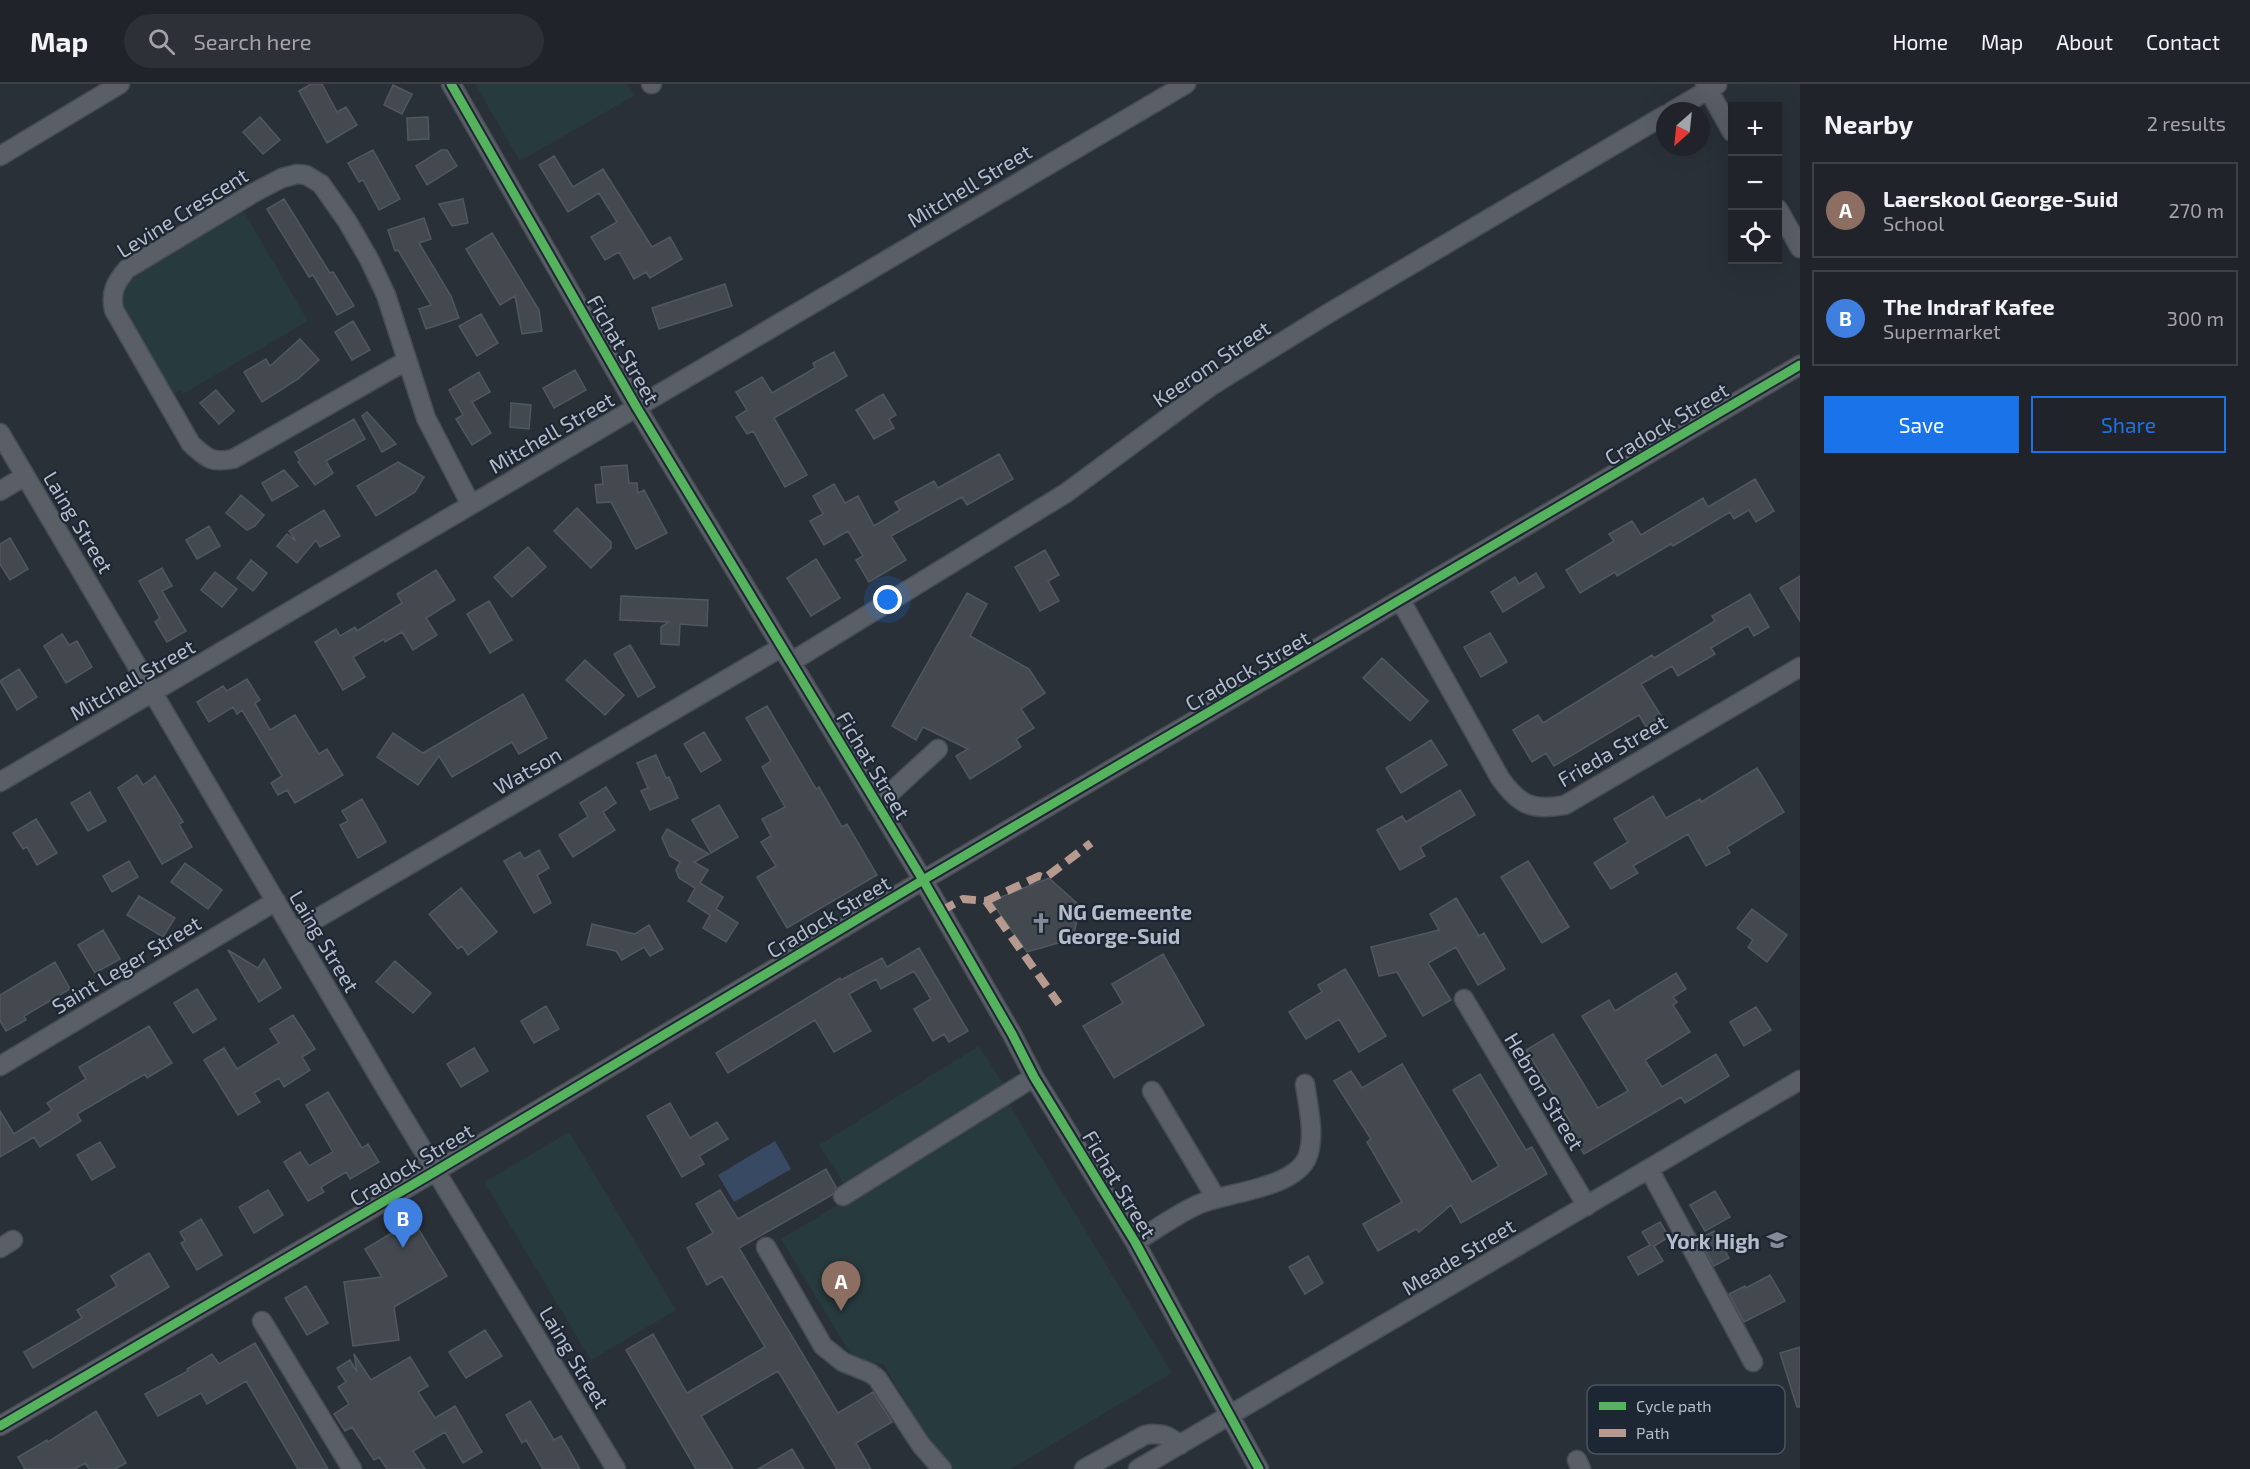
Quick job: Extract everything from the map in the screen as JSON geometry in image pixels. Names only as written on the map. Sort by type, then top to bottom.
[{"type":"street","points":[[0,156],[120,84]]},
{"type":"street","name":"Fichat Street","points":[[451,84],[637,408],[923,880],[1012,1034],[1034,1077],[1135,1242],[1259,1469]]},
{"type":"street","name":"Mitchell Street","points":[[0,782],[1186,84]]},
{"type":"street","points":[[1686,102],[1710,86],[1728,124]]},
{"type":"street","name":"Keerom Street","points":[[787,655],[1066,493],[1231,374],[1339,307],[1656,120]]},
{"type":"street","name":"Levine Crescent","points":[[406,361],[233,459],[213,461],[191,444],[114,310],[111,298],[119,279],[128,269],[255,192],[282,178],[297,174],[306,175],[321,184],[347,221],[369,259],[386,295],[426,418],[471,505]]},
{"type":"street","points":[[1779,210],[1800,248]]},
{"type":"street","name":"Cradock Street","points":[[0,1426],[1800,365]]},
{"type":"street","name":"Laing Street","points":[[0,433],[436,1171],[616,1469]]},
{"type":"street","points":[[0,491],[25,476]]},
{"type":"street","name":"Frieda Street","points":[[1401,601],[1500,778],[1512,795],[1524,803],[1544,809],[1565,805],[1800,667]]},
{"type":"street","name":"Watson","points":[[294,932],[787,655]]},
{"type":"street","points":[[877,805],[938,749]]},
{"type":"street","name":"Saint Leger Street","points":[[0,1066],[276,901]]},
{"type":"street","name":"Hebron Street","points":[[1464,999],[1587,1206]]},
{"type":"street","points":[[843,1196],[1034,1077]]},
{"type":"street","name":"Meade Street","points":[[1138,1469],[1800,1080]]},
{"type":"street","points":[[1135,1242],[1195,1206],[1216,1198],[1251,1192],[1274,1183],[1303,1165],[1309,1152],[1311,1131],[1305,1084]]},
{"type":"street","points":[[1152,1091],[1216,1198]]},
{"type":"street","points":[[1649,1169],[1753,1362]]},
{"type":"street","points":[[766,1247],[823,1346],[843,1362],[877,1378],[921,1445],[942,1469]]},
{"type":"street","points":[[262,1321],[352,1469]]},
{"type":"street","points":[[1084,1469],[1145,1435],[1156,1432],[1170,1437],[1180,1445]]},
{"type":"green space","points":[[475,84],[627,84],[634,96],[520,161]]},
{"type":"green space","points":[[244,212],[308,321],[183,394],[181,390],[174,394],[122,307],[127,282],[134,275]]},
{"type":"green space","points":[[979,1046],[1005,1087],[846,1187],[819,1145]]},
{"type":"green space","points":[[1008,1103],[1172,1373],[1011,1469],[946,1469],[883,1364],[853,1358],[781,1239]]},
{"type":"green space","points":[[569,1132],[676,1310],[591,1360],[484,1182]]},
{"type":"water","points":[[775,1141],[791,1169],[734,1202],[718,1175]]},
{"type":"building","points":[[311,84],[322,84],[337,112],[346,107],[357,125],[327,143],[299,91]]},
{"type":"building","points":[[393,85],[412,94],[402,114],[384,105]]},
{"type":"building","points":[[260,117],[280,140],[263,154],[243,132]]},
{"type":"building","points":[[428,117],[429,139],[408,140],[407,118]]},
{"type":"building","points":[[373,150],[400,199],[379,210],[363,180],[359,182],[348,163]]},
{"type":"building","points":[[441,150],[447,150],[457,166],[427,185],[416,166]]},
{"type":"building","points":[[554,156],[573,187],[603,169],[652,247],[670,237],[682,259],[650,278],[646,272],[634,279],[619,252],[605,260],[591,237],[617,222],[599,193],[568,212],[539,165]]},
{"type":"building","points":[[284,199],[330,273],[333,272],[354,306],[337,315],[313,275],[309,277],[267,209]]},
{"type":"building","points":[[463,199],[468,223],[452,226],[439,204]]},
{"type":"building","points":[[424,218],[431,239],[419,243],[451,296],[459,318],[426,329],[419,309],[431,305],[398,250],[395,251],[388,230]]},
{"type":"building","points":[[492,233],[539,310],[542,331],[522,334],[515,296],[500,305],[466,249]]},
{"type":"building","points":[[725,284],[732,306],[659,329],[652,308]]},
{"type":"building","points":[[481,314],[498,343],[477,356],[459,326]]},
{"type":"building","points":[[353,321],[370,350],[352,360],[335,332]]},
{"type":"building","points":[[300,339],[319,360],[298,379],[262,402],[244,372],[266,359],[270,366]]},
{"type":"building","points":[[834,352],[847,376],[774,418],[807,475],[785,487],[753,431],[747,434],[736,417],[747,410],[736,392],[762,377],[772,393],[815,368],[813,363]]},
{"type":"building","points":[[575,370],[586,390],[554,408],[543,388]]},
{"type":"building","points":[[479,372],[490,392],[472,402],[491,433],[472,445],[456,419],[463,415],[449,390]]},
{"type":"building","points":[[216,390],[234,411],[219,424],[200,403]]},
{"type":"building","points":[[883,394],[896,415],[889,419],[894,428],[874,439],[856,410]]},
{"type":"building","points":[[511,403],[531,405],[529,429],[510,427]]},
{"type":"building","points":[[367,412],[396,444],[382,452],[362,416]]},
{"type":"building","points":[[354,419],[365,439],[326,461],[333,473],[315,485],[298,462],[300,461],[295,452]]},
{"type":"building","points":[[999,454],[1013,479],[967,505],[962,497],[891,536],[906,560],[869,582],[856,560],[863,556],[848,531],[824,545],[810,521],[823,514],[813,496],[834,484],[845,503],[858,496],[874,526],[900,510],[895,502],[934,481],[938,488]]},
{"type":"building","points":[[398,462],[424,477],[415,492],[376,516],[357,486]]},
{"type":"building","points":[[627,465],[629,483],[637,483],[638,493],[644,490],[667,533],[636,549],[611,502],[597,503],[595,485],[603,484],[601,467]]},
{"type":"building","points":[[284,470],[298,486],[272,501],[262,483]]},
{"type":"building","points":[[1755,479],[1774,511],[1756,522],[1749,510],[1734,519],[1730,512],[1673,546],[1671,544],[1617,576],[1615,572],[1580,593],[1566,570],[1614,541],[1609,534],[1632,521],[1641,535],[1703,498],[1708,507]]},
{"type":"building","points":[[241,495],[264,515],[255,526],[247,530],[226,513]]},
{"type":"building","points":[[577,508],[611,542],[611,548],[591,568],[554,531]]},
{"type":"building","points":[[324,510],[340,536],[320,547],[316,540],[297,563],[277,546],[287,534],[296,541],[289,531]]},
{"type":"building","points":[[209,526],[220,546],[197,559],[186,540]]},
{"type":"building","points":[[10,538],[28,569],[10,580],[0,564],[0,544]]},
{"type":"building","points":[[528,547],[546,567],[512,597],[494,577]]},
{"type":"building","points":[[1045,550],[1059,575],[1048,581],[1059,601],[1040,611],[1015,567]]},
{"type":"building","points":[[816,559],[840,598],[811,616],[787,578]]},
{"type":"building","points":[[251,560],[267,573],[253,591],[237,578]]},
{"type":"building","points":[[162,568],[172,586],[162,591],[186,631],[167,642],[155,622],[160,618],[139,581]]},
{"type":"building","points":[[436,570],[455,600],[426,618],[437,635],[413,650],[402,632],[385,642],[384,639],[353,657],[365,677],[343,690],[315,642],[336,629],[340,636],[355,627],[357,631],[402,603],[397,594]]},
{"type":"building","points":[[215,572],[237,589],[222,607],[201,590]]},
{"type":"building","points":[[1536,573],[1544,587],[1503,612],[1491,592],[1515,577],[1519,584]]},
{"type":"building","points":[[1800,576],[1800,621],[1780,588]]},
{"type":"building","points":[[967,593],[987,604],[970,636],[1029,669],[1045,693],[1021,709],[1034,728],[1016,739],[1021,747],[970,779],[956,756],[968,749],[923,727],[916,740],[892,726]]},
{"type":"building","points":[[1750,594],[1769,627],[1754,636],[1748,626],[1711,648],[1715,654],[1678,676],[1672,666],[1641,684],[1662,717],[1646,727],[1639,715],[1554,766],[1546,753],[1532,762],[1513,730],[1538,715],[1543,723],[1652,655],[1654,658],[1715,621],[1712,616]]},
{"type":"building","points":[[621,596],[708,600],[707,626],[680,624],[679,645],[661,644],[661,627],[669,622],[620,620]]},
{"type":"building","points":[[489,601],[512,640],[490,653],[467,614]]},
{"type":"building","points":[[1490,633],[1507,662],[1481,677],[1464,647]]},
{"type":"building","points":[[62,634],[69,645],[77,641],[92,667],[66,683],[44,646]]},
{"type":"building","points":[[630,645],[655,687],[638,697],[614,654]]},
{"type":"building","points":[[1382,658],[1428,701],[1410,721],[1363,678]]},
{"type":"building","points":[[585,660],[624,695],[605,715],[566,680]]},
{"type":"building","points":[[19,669],[37,697],[17,710],[0,681]]},
{"type":"building","points":[[247,679],[260,700],[255,703],[270,730],[295,715],[319,754],[327,749],[343,775],[295,803],[287,790],[278,795],[271,783],[282,776],[242,710],[237,714],[233,707],[209,722],[197,702],[223,686],[227,691]]},
{"type":"building","points":[[523,694],[547,738],[519,754],[512,742],[452,777],[439,756],[418,785],[377,757],[393,733],[423,753]]},
{"type":"building","points":[[767,706],[816,789],[819,787],[842,827],[847,824],[877,875],[787,928],[757,877],[776,866],[761,842],[771,836],[762,819],[785,807],[762,767],[771,761],[746,718]]},
{"type":"building","points":[[704,732],[721,760],[701,772],[684,744]]},
{"type":"building","points":[[1431,740],[1447,765],[1401,793],[1386,768]]},
{"type":"building","points":[[656,755],[678,798],[650,810],[641,791],[648,788],[637,763]]},
{"type":"building","points":[[1757,768],[1784,812],[1727,847],[1730,853],[1706,866],[1688,834],[1633,866],[1638,873],[1611,889],[1594,863],[1628,842],[1614,819],[1653,796],[1666,818],[1700,799],[1701,802]]},
{"type":"building","points":[[137,775],[143,785],[155,776],[183,822],[179,824],[192,847],[162,864],[118,788]]},
{"type":"building","points":[[606,787],[616,803],[603,812],[615,830],[573,857],[559,835],[588,817],[580,803]]},
{"type":"building","points":[[1460,790],[1475,815],[1420,847],[1425,856],[1400,870],[1377,830],[1402,816],[1406,822]]},
{"type":"building","points":[[90,792],[106,821],[88,831],[71,803]]},
{"type":"building","points":[[362,799],[386,842],[358,858],[340,825],[348,821],[342,811]]},
{"type":"building","points":[[719,805],[738,837],[711,853],[692,820]]},
{"type":"building","points":[[36,819],[57,853],[37,865],[27,847],[23,849],[13,833]]},
{"type":"building","points":[[667,829],[709,854],[694,862],[708,870],[700,883],[723,897],[716,909],[738,923],[726,942],[703,928],[710,915],[688,901],[695,888],[679,878],[676,870],[680,862],[670,856],[662,838]]},
{"type":"building","points":[[539,850],[549,868],[537,875],[551,903],[534,913],[504,861],[520,852],[524,859]]},
{"type":"building","points":[[129,861],[138,877],[112,892],[103,876]]},
{"type":"building","points":[[1528,861],[1569,927],[1542,943],[1501,877]]},
{"type":"building","points":[[185,863],[222,890],[208,909],[171,882]]},
{"type":"building","name":"NG Gemeente George-Suid","points":[[1049,878],[1080,906],[1073,939],[1027,952],[991,901]]},
{"type":"building","points":[[461,888],[497,932],[468,955],[462,946],[458,949],[429,914]]},
{"type":"building","points":[[139,896],[175,918],[163,937],[127,915]]},
{"type":"building","points":[[1456,898],[1479,936],[1484,933],[1505,969],[1478,985],[1456,947],[1428,963],[1451,1000],[1423,1016],[1397,972],[1379,976],[1371,947],[1439,930],[1430,914]]},
{"type":"building","points":[[1752,909],[1787,935],[1767,962],[1748,947],[1753,940],[1737,928]]},
{"type":"building","points":[[592,924],[635,934],[649,925],[663,949],[650,956],[644,947],[622,960],[616,951],[587,945]]},
{"type":"building","points":[[103,930],[120,959],[95,973],[78,945]]},
{"type":"building","points":[[919,948],[968,1031],[949,1042],[944,1034],[933,1041],[914,1009],[931,999],[914,971],[881,989],[876,979],[849,994],[871,1031],[834,1052],[815,1020],[728,1073],[716,1053],[840,978],[841,980],[882,958],[887,967]]},
{"type":"building","points":[[228,950],[258,968],[264,959],[281,988],[259,1002]]},
{"type":"building","points":[[1163,954],[1204,1025],[1114,1078],[1083,1026],[1123,1003],[1112,984]]},
{"type":"building","points":[[395,961],[431,993],[413,1013],[376,982]]},
{"type":"building","points":[[55,962],[70,989],[24,1016],[26,1020],[6,1031],[0,1021],[0,995]]},
{"type":"building","points":[[1345,969],[1386,1036],[1359,1052],[1339,1019],[1306,1039],[1289,1012],[1322,992],[1318,985]]},
{"type":"building","points":[[1676,973],[1686,989],[1673,997],[1677,1002],[1673,1005],[1690,1032],[1645,1060],[1662,1087],[1716,1054],[1729,1076],[1685,1103],[1681,1097],[1584,1154],[1568,1127],[1572,1125],[1526,1050],[1553,1034],[1598,1108],[1628,1091],[1582,1016],[1609,1000],[1615,1011]]},
{"type":"building","points":[[197,989],[216,1019],[193,1033],[174,1003]]},
{"type":"building","points":[[546,1006],[559,1029],[534,1043],[521,1021]]},
{"type":"building","points":[[1756,1007],[1771,1030],[1744,1046],[1730,1022]]},
{"type":"building","points":[[293,1015],[315,1049],[302,1057],[310,1070],[284,1087],[279,1078],[254,1093],[260,1102],[238,1115],[204,1060],[224,1048],[237,1069],[279,1043],[270,1029]]},
{"type":"building","points":[[149,1026],[172,1063],[147,1078],[145,1074],[77,1114],[81,1121],[40,1147],[34,1137],[0,1157],[0,1111],[14,1134],[52,1110],[47,1103],[86,1079],[79,1067]]},
{"type":"building","points":[[474,1048],[488,1071],[461,1087],[447,1064]]},
{"type":"building","points":[[1402,1064],[1472,1182],[1499,1166],[1453,1090],[1480,1074],[1526,1150],[1532,1147],[1547,1174],[1461,1223],[1451,1205],[1419,1232],[1416,1229],[1378,1251],[1363,1224],[1402,1202],[1367,1142],[1371,1139],[1334,1081],[1351,1071],[1362,1088]]},
{"type":"building","points":[[328,1092],[362,1148],[368,1144],[379,1162],[350,1179],[346,1172],[321,1187],[324,1192],[308,1201],[284,1162],[300,1152],[309,1166],[333,1152],[306,1105]]},
{"type":"building","points":[[670,1103],[690,1138],[717,1122],[728,1139],[699,1156],[704,1164],[682,1177],[647,1116]]},
{"type":"building","points":[[100,1142],[115,1167],[92,1180],[77,1155]]},
{"type":"building","points":[[826,1169],[836,1187],[832,1195],[739,1248],[838,1413],[873,1392],[892,1422],[856,1443],[871,1469],[837,1469],[778,1371],[701,1416],[733,1469],[696,1469],[626,1350],[653,1334],[687,1393],[765,1347],[722,1276],[707,1285],[687,1248],[713,1233],[696,1204],[720,1190],[738,1219]]},
{"type":"building","points":[[268,1190],[283,1215],[254,1233],[239,1207]]},
{"type":"building","points":[[1715,1191],[1730,1217],[1705,1231],[1690,1205]]},
{"type":"building","points":[[201,1219],[222,1255],[197,1270],[181,1243],[185,1241],[180,1232]]},
{"type":"building","points":[[413,1220],[447,1276],[394,1307],[399,1340],[353,1346],[344,1282],[382,1277],[365,1249]]},
{"type":"building","points":[[1660,1222],[1669,1237],[1654,1246],[1663,1261],[1638,1275],[1628,1257],[1650,1245],[1642,1232]]},
{"type":"building","points":[[1714,1231],[1729,1258],[1714,1266],[1699,1239]]},
{"type":"building","points":[[149,1253],[169,1287],[33,1368],[24,1352],[82,1318],[77,1310],[117,1286],[111,1276]]},
{"type":"building","points":[[1308,1256],[1323,1283],[1305,1294],[1289,1267]]},
{"type":"building","points":[[1770,1275],[1785,1301],[1744,1322],[1729,1294]]},
{"type":"building","points":[[306,1286],[328,1323],[307,1335],[285,1298]]},
{"type":"building","points":[[485,1330],[502,1356],[466,1378],[449,1352]]},
{"type":"building","points":[[255,1343],[328,1469],[298,1469],[246,1381],[207,1404],[201,1393],[158,1416],[145,1394],[188,1371],[187,1369],[212,1354],[219,1364]]},
{"type":"building","points":[[1800,1347],[1800,1407],[1797,1407],[1780,1353]]},
{"type":"building","points":[[354,1354],[371,1380],[410,1357],[428,1386],[418,1392],[435,1418],[455,1406],[482,1452],[463,1463],[445,1432],[413,1451],[425,1469],[387,1469],[379,1457],[374,1460],[352,1427],[345,1431],[334,1414],[349,1404],[338,1387],[346,1382],[337,1368],[350,1360],[357,1372]]},
{"type":"building","points":[[530,1401],[554,1440],[561,1436],[580,1469],[543,1469],[526,1440],[522,1443],[506,1415]]},
{"type":"building","points":[[96,1411],[126,1463],[115,1469],[89,1469],[85,1463],[75,1469],[25,1469],[18,1457],[47,1440],[48,1442]]},
{"type":"building","points":[[792,1449],[804,1469],[758,1469]]},
{"type":"marked path","points":[[986,901],[1039,876],[1045,878],[1091,843]]},
{"type":"marked path","points":[[941,911],[963,899],[986,901],[1059,1004]]},
{"type":"cycle path","points":[[451,84],[637,408],[923,880],[1012,1034],[1034,1077],[1135,1242],[1259,1469]]},
{"type":"cycle path","points":[[0,1426],[1800,365]]},
{"type":"place","name":"NG Gemeente George-Suid","points":[[1041,923]]},
{"type":"place","name":"York High","points":[[1777,1240]]},
{"type":"place","name":"The Indraf Kafee","points":[[403,1248]]},
{"type":"place","name":"Laerskool George-Suid","points":[[841,1311]]}]
